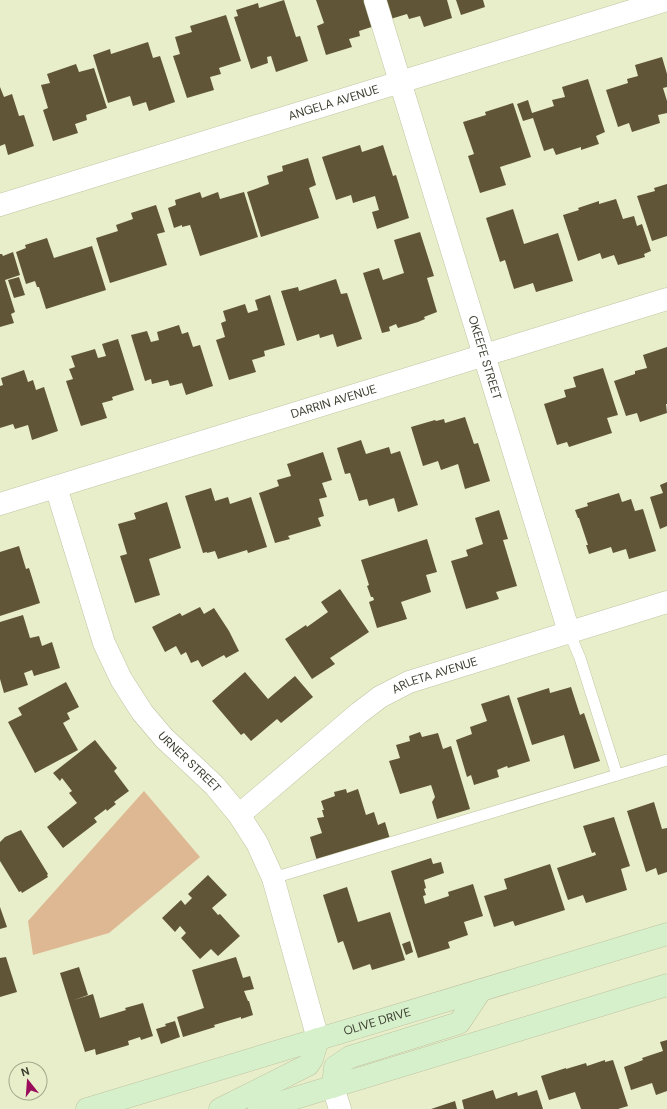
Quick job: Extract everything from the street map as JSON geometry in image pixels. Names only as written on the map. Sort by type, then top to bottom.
[{"type":"main road","name":"OLIVE DRIVE","points":[[87,1109],[667,934]]},
{"type":"main road","points":[[259,1109],[667,985]]},
{"type":"main road","points":[[333,1086],[335,1067],[350,1057],[459,1023],[481,990]]},
{"type":"main road","points":[[220,1109],[308,1065],[312,1060],[318,1039]]},
{"type":"street","name":"OKEEFE STREET","points":[[375,0],[569,632]]},
{"type":"street","name":"ANGELA AVENUE","points":[[0,205],[667,0]]},
{"type":"street","name":"DARRIN AVENUE","points":[[0,504],[667,299]]},
{"type":"street","name":"URNER STREET","points":[[56,487],[104,643],[121,679],[142,712],[164,738],[214,785],[239,815],[257,843],[273,878],[318,1039]]},
{"type":"street","name":"ARLETA AVENUE","points":[[239,815],[359,712],[380,697],[409,682],[667,602]]},
{"type":"street","points":[[333,1086],[340,1109]]},
{"type":"lane","points":[[569,632],[580,658],[617,775]]},
{"type":"lane","points":[[273,878],[667,760]]},
{"type":"shaded area","points":[[144,791],[200,857],[109,933],[33,955],[28,921]]},
{"type":"building","points":[[284,0],[296,37],[300,36],[308,61],[276,72],[271,56],[267,57],[268,63],[251,69],[234,17],[238,16],[236,10],[258,3],[259,8]]},
{"type":"building","points":[[316,0],[374,0],[381,24],[359,31],[360,36],[349,39],[352,47],[326,55],[317,26],[324,23]]},
{"type":"building","points":[[377,0],[447,0],[452,18],[424,27],[420,16],[409,19],[407,14],[384,21]]},
{"type":"building","points":[[456,0],[483,0],[485,7],[461,15]]},
{"type":"building","points":[[226,15],[241,61],[219,68],[221,74],[210,77],[214,90],[187,98],[173,56],[180,54],[175,37],[192,32],[190,26]]},
{"type":"building","points":[[148,42],[153,58],[160,56],[175,102],[149,111],[146,102],[133,106],[130,96],[108,103],[93,55],[110,49],[111,54]]},
{"type":"building","points":[[662,57],[667,74],[667,87],[663,88],[667,101],[667,113],[658,115],[660,123],[632,132],[629,123],[618,127],[606,90],[628,83],[627,79],[638,76],[635,65]]},
{"type":"building","points":[[76,64],[79,72],[94,68],[107,108],[86,115],[87,120],[75,124],[78,133],[53,141],[43,110],[48,108],[41,85],[50,83],[47,74]]},
{"type":"building","points":[[588,79],[605,132],[596,136],[599,144],[581,150],[581,147],[556,155],[553,148],[544,151],[533,118],[523,121],[517,104],[528,100],[532,113],[554,106],[552,100],[565,97],[562,87]]},
{"type":"building","points":[[0,87],[4,97],[12,94],[19,116],[24,115],[34,146],[8,155],[5,144],[0,146]]},
{"type":"building","points":[[513,103],[531,157],[500,167],[506,185],[480,193],[468,156],[474,154],[463,122],[486,115],[485,112]]},
{"type":"building","points":[[360,145],[362,152],[383,145],[393,176],[396,175],[409,218],[377,229],[372,212],[379,210],[375,196],[353,203],[351,195],[336,200],[322,157]]},
{"type":"building","points":[[308,158],[316,185],[309,188],[319,218],[261,237],[247,192],[269,184],[267,176],[283,171],[282,166]]},
{"type":"building","points":[[667,184],[667,236],[652,241],[637,196],[655,191],[654,188]]},
{"type":"building","points":[[200,192],[202,198],[218,192],[220,199],[244,192],[258,237],[200,256],[190,225],[182,227],[182,225],[174,228],[168,208],[176,205],[175,200]]},
{"type":"building","points":[[616,199],[623,219],[634,216],[637,226],[642,224],[651,251],[644,254],[645,257],[618,265],[614,255],[602,259],[600,253],[578,261],[563,215],[599,201],[599,204]]},
{"type":"building","points":[[156,205],[165,232],[157,234],[167,265],[110,283],[96,238],[118,231],[116,225],[133,219],[131,213]]},
{"type":"building","points":[[513,209],[524,244],[558,233],[573,281],[536,292],[533,283],[514,289],[505,260],[500,262],[486,218]]},
{"type":"building","points":[[420,232],[434,276],[427,278],[437,312],[424,317],[425,319],[418,322],[398,328],[396,324],[389,327],[390,331],[382,333],[363,273],[379,268],[383,280],[404,273],[394,240]]},
{"type":"building","points":[[47,238],[54,258],[92,246],[106,290],[46,309],[39,287],[37,287],[35,281],[26,284],[16,252],[26,248],[25,245]]},
{"type":"building","points":[[13,252],[20,275],[5,280],[15,312],[11,314],[14,323],[0,327],[0,254],[3,256]]},
{"type":"building","points":[[19,277],[25,295],[14,298],[8,280]]},
{"type":"building","points":[[336,279],[341,294],[347,293],[362,339],[337,347],[333,334],[320,338],[319,334],[297,341],[281,291],[298,287],[299,291]]},
{"type":"building","points":[[270,295],[285,345],[264,351],[265,356],[252,360],[256,372],[229,380],[216,340],[225,337],[221,323],[226,321],[223,311],[245,304],[248,313],[258,310],[255,300]]},
{"type":"building","points":[[179,325],[182,334],[188,332],[193,347],[200,345],[213,386],[186,395],[182,383],[170,386],[168,380],[152,384],[151,379],[145,381],[131,335],[147,331],[151,342],[159,340],[157,332]]},
{"type":"building","points":[[118,339],[134,390],[112,397],[113,400],[102,403],[107,418],[81,426],[66,381],[73,379],[69,369],[75,367],[71,356],[95,349],[98,358],[106,356],[102,344]]},
{"type":"building","points":[[667,347],[667,413],[640,422],[637,413],[626,416],[614,381],[635,374],[635,371],[647,368],[643,355]]},
{"type":"building","points":[[603,368],[618,415],[607,418],[612,433],[569,447],[567,442],[557,445],[544,404],[566,397],[564,390],[576,387],[573,377]]},
{"type":"building","points":[[24,370],[28,382],[33,380],[36,390],[44,387],[58,431],[32,440],[28,425],[15,429],[13,424],[0,428],[0,386],[3,385],[1,378]]},
{"type":"building","points":[[465,417],[474,444],[478,443],[490,481],[465,489],[458,464],[441,470],[438,461],[423,466],[411,427],[435,420],[444,419],[445,423]]},
{"type":"building","points":[[361,440],[366,454],[389,447],[391,454],[400,451],[418,505],[398,512],[394,498],[369,506],[367,499],[359,501],[350,473],[345,474],[337,448]]},
{"type":"building","points":[[323,452],[332,480],[322,483],[327,497],[319,499],[324,516],[318,518],[321,526],[288,536],[290,539],[275,543],[259,493],[279,486],[277,480],[291,476],[287,464]]},
{"type":"building","points":[[667,482],[667,526],[660,529],[650,497],[663,493],[660,485]]},
{"type":"building","points":[[211,488],[215,501],[228,497],[230,504],[251,497],[267,547],[248,553],[247,550],[218,559],[215,551],[203,553],[185,496]]},
{"type":"building","points":[[619,493],[622,502],[631,499],[635,511],[643,509],[656,551],[629,559],[626,549],[613,553],[611,547],[589,554],[586,545],[588,545],[575,510],[588,506],[587,503]]},
{"type":"building","points":[[167,502],[181,548],[149,559],[160,595],[135,603],[120,556],[127,554],[118,524],[136,519],[134,513]]},
{"type":"building","points":[[499,510],[508,539],[503,540],[517,586],[496,592],[499,599],[466,609],[451,561],[468,556],[466,550],[483,544],[475,518]]},
{"type":"building","points":[[427,539],[437,572],[426,575],[431,592],[401,602],[407,619],[377,628],[369,602],[374,600],[373,597],[371,597],[367,586],[369,585],[361,560]]},
{"type":"building","points":[[19,546],[26,569],[29,568],[40,603],[0,616],[0,552]]},
{"type":"building","points":[[340,589],[369,632],[330,658],[335,664],[312,679],[285,639],[306,625],[307,627],[328,612],[321,602]]},
{"type":"building","points":[[200,607],[204,614],[214,608],[229,631],[239,651],[226,658],[224,655],[202,667],[198,660],[191,663],[186,652],[181,655],[176,646],[165,652],[152,627],[180,613],[182,616]]},
{"type":"building","points":[[23,615],[30,638],[39,636],[42,646],[52,642],[60,668],[34,676],[32,670],[24,673],[28,685],[4,693],[0,679],[0,622]]},
{"type":"building","points":[[245,672],[268,699],[295,676],[313,697],[281,723],[277,719],[251,741],[244,733],[241,735],[212,701]]},
{"type":"building","points":[[66,682],[79,707],[67,713],[70,719],[63,723],[78,750],[35,773],[8,722],[22,715],[18,708]]},
{"type":"building","points":[[571,687],[580,715],[584,713],[600,761],[574,769],[564,735],[532,745],[517,698],[549,688],[550,693]]},
{"type":"building","points":[[509,695],[530,761],[508,768],[507,766],[497,770],[499,777],[474,785],[471,775],[467,777],[456,740],[472,734],[470,727],[487,721],[481,704]]},
{"type":"building","points":[[420,732],[422,737],[438,733],[443,749],[451,746],[470,809],[437,819],[432,802],[435,797],[431,785],[400,794],[389,761],[400,758],[396,745],[410,741],[409,736]]},
{"type":"building","points":[[95,740],[117,768],[114,771],[129,791],[114,802],[116,804],[107,811],[106,809],[94,818],[97,822],[63,848],[47,827],[77,803],[69,793],[72,791],[62,778],[60,781],[53,773]]},
{"type":"building","points":[[346,789],[347,793],[358,789],[366,815],[374,812],[378,825],[385,822],[390,839],[317,861],[310,837],[322,833],[317,818],[324,817],[322,810],[324,810],[321,801],[335,796],[334,792]]},
{"type":"building","points":[[654,802],[662,829],[667,828],[667,872],[658,875],[656,868],[646,872],[627,811]]},
{"type":"building","points":[[614,817],[630,866],[621,869],[627,890],[586,903],[583,895],[568,900],[557,868],[596,855],[595,852],[592,853],[583,826]]},
{"type":"building","points":[[21,830],[48,874],[48,877],[22,893],[21,891],[19,892],[0,861],[0,842],[5,837]]},
{"type":"building","points":[[431,858],[433,864],[441,862],[444,873],[424,880],[426,895],[423,896],[425,904],[449,896],[448,892],[473,884],[483,916],[464,922],[468,935],[448,942],[450,948],[418,958],[391,871]]},
{"type":"building","points":[[550,864],[565,910],[515,926],[513,921],[494,927],[484,896],[507,889],[504,879]]},
{"type":"building","points":[[208,875],[227,895],[212,908],[218,915],[220,914],[240,936],[218,956],[211,949],[200,959],[181,938],[186,933],[180,926],[175,932],[162,918],[181,900],[185,905],[192,898],[188,894]]},
{"type":"building","points":[[347,887],[358,922],[390,912],[405,960],[372,970],[370,964],[353,970],[343,941],[338,943],[323,895]]},
{"type":"building","points":[[0,907],[7,927],[0,929]]},
{"type":"building","points":[[410,941],[413,952],[406,955],[402,944]]},
{"type":"building","points":[[6,957],[17,992],[0,997],[0,958]]},
{"type":"building","points":[[236,957],[243,978],[250,976],[254,989],[244,991],[253,1015],[214,1025],[215,1027],[183,1037],[177,1017],[204,1008],[192,970]]},
{"type":"building","points":[[79,967],[88,995],[74,1000],[93,994],[100,1018],[126,1010],[125,1008],[143,1003],[153,1036],[141,1040],[140,1037],[128,1041],[129,1045],[96,1055],[95,1049],[85,1052],[60,973]]},
{"type":"building","points":[[175,1021],[180,1037],[161,1044],[156,1029]]},
{"type":"building","points":[[667,1040],[667,1091],[656,1095],[652,1083],[631,1090],[624,1067],[643,1060],[642,1058],[663,1051],[660,1042]]},
{"type":"building","points":[[605,1060],[605,1062],[613,1060],[628,1106],[618,1109],[581,1109],[575,1092],[549,1100],[541,1076],[586,1063],[587,1066]]},
{"type":"building","points":[[493,1090],[496,1099],[517,1092],[518,1096],[537,1090],[543,1109],[464,1109],[462,1100]]},
{"type":"building","points":[[455,1101],[457,1109],[431,1109]]}]
